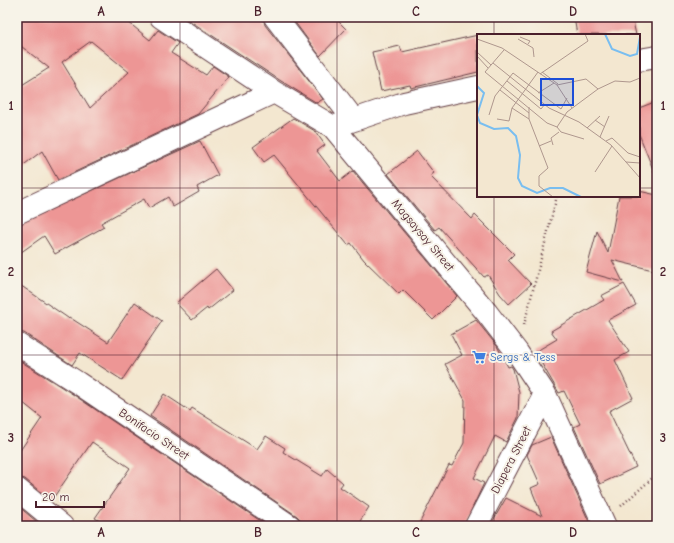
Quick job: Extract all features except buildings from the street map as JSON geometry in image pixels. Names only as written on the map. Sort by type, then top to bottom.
[{"type":"street","name":"Magsaysay Street","points":[[161,17],[274,92],[333,127],[487,313],[517,352],[545,394],[604,524]]},
{"type":"street","points":[[275,17],[354,120]]},
{"type":"street","points":[[640,60],[657,57]]},
{"type":"street","points":[[333,127],[404,103],[477,87]]},
{"type":"street","points":[[17,213],[274,92]]},
{"type":"street","name":"Bonifacio Street","points":[[17,344],[78,383],[290,526]]},
{"type":"street","name":"Diapera Street","points":[[476,526],[545,394]]},
{"type":"street","points":[[17,489],[62,526]]},
{"type":"path","points":[[517,352],[557,197]]},
{"type":"path","points":[[604,524],[657,474]]},
{"type":"place","name":"Sergs & Tess","points":[[479,357]]}]
